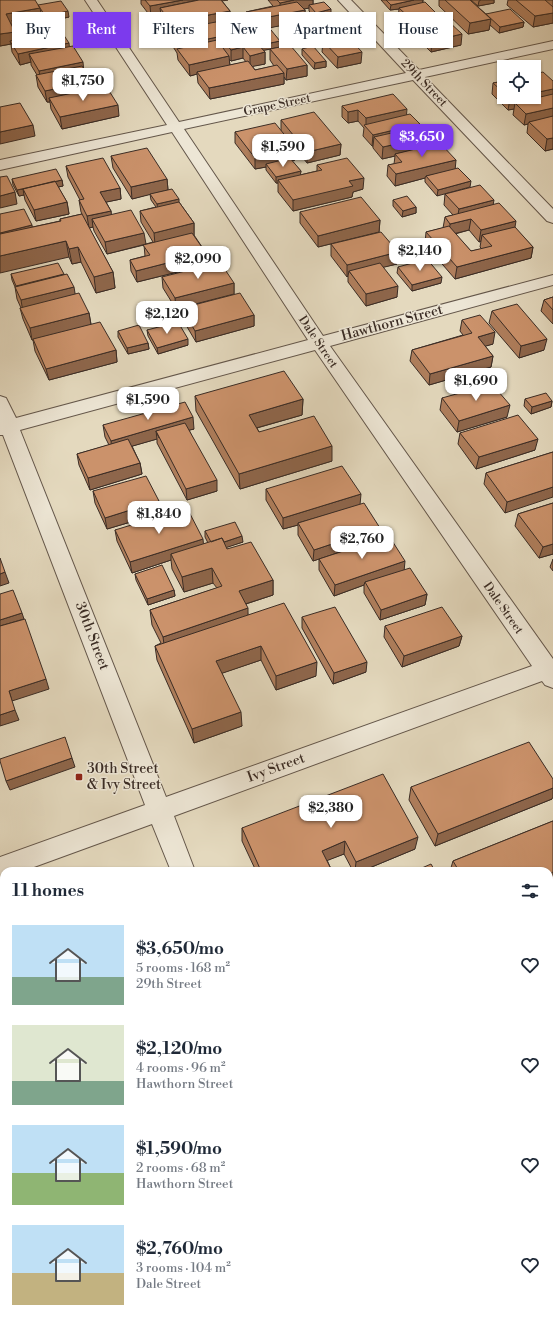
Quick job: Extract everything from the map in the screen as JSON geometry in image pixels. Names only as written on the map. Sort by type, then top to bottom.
[{"type":"street","name":"Dale Street","points":[[91,0],[319,343],[551,673]]},
{"type":"street","name":"29th Street","points":[[344,0],[553,218]]},
{"type":"street","name":"Grape Street","points":[[0,165],[553,45]]},
{"type":"street","name":"Hawthorn Street","points":[[5,428],[553,280]]},
{"type":"street","name":"30th Street","points":[[0,402],[5,428],[181,867]]},
{"type":"street","name":"Ivy Street","points":[[3,867],[159,810],[551,673]]},
{"type":"building","points":[[0,0],[35,0],[40,8],[6,14],[12,26],[12,32],[0,34]]},
{"type":"building","points":[[145,0],[183,0],[150,6]]},
{"type":"building","points":[[199,0],[221,0],[230,11],[216,12],[216,14],[208,15],[208,12],[163,12],[160,8]]},
{"type":"building","points":[[277,0],[294,0],[280,3]]},
{"type":"building","points":[[386,0],[414,0],[391,5]]},
{"type":"building","points":[[445,0],[470,0],[491,19],[470,23]]},
{"type":"building","points":[[516,0],[545,0],[553,7],[553,13],[535,16]]},
{"type":"building","points":[[61,1],[68,11],[43,12],[38,5]]},
{"type":"building","points":[[297,2],[305,10],[279,12],[279,15],[271,17],[271,12],[246,12]]},
{"type":"building","points":[[324,2],[331,9],[315,12],[309,5]]},
{"type":"building","points":[[425,2],[435,12],[403,12],[399,8]]},
{"type":"building","points":[[510,9],[524,22],[500,27],[486,14]]},
{"type":"building","points":[[216,22],[216,37],[208,39],[208,24]]},
{"type":"building","points":[[453,26],[462,34],[453,36]]},
{"type":"building","points":[[271,30],[279,40],[279,41],[271,43]]},
{"type":"building","points":[[65,37],[69,43],[65,44]]},
{"type":"building","points":[[216,40],[216,48],[223,48],[229,56],[189,65],[177,49],[208,48],[208,42]]},
{"type":"building","points":[[73,46],[83,62],[39,71],[29,54],[65,48]]},
{"type":"building","points":[[279,47],[293,48],[307,65],[287,69],[270,49]]},
{"type":"building","points":[[14,48],[46,48],[18,54]]},
{"type":"building","points":[[244,48],[261,48],[265,52],[250,56]]},
{"type":"building","points":[[315,48],[326,61],[315,63],[302,49]]},
{"type":"building","points":[[330,48],[358,48],[362,52],[338,57]]},
{"type":"building","points":[[248,61],[255,70],[277,65],[284,73],[209,88],[197,72]]},
{"type":"building","points":[[82,66],[92,81],[45,91],[36,75]]},
{"type":"building","points":[[541,72],[543,72],[553,81],[553,89],[541,92]]},
{"type":"building","points":[[106,86],[118,105],[60,117],[49,98]]},
{"type":"building","points":[[393,94],[407,109],[366,118],[358,110],[348,112],[342,106]]},
{"type":"building","points":[[553,94],[553,108],[526,114],[516,104],[541,104],[541,97]]},
{"type":"building","points":[[20,103],[33,125],[0,132],[0,107]]},
{"type":"building","points":[[314,112],[341,144],[307,152],[281,120]]},
{"type":"building","points":[[410,114],[420,124],[373,135],[364,125]]},
{"type":"building","points":[[553,116],[553,138],[547,139],[529,122]]},
{"type":"building","points":[[275,123],[296,149],[255,158],[235,132]]},
{"type":"building","points":[[422,126],[431,136],[383,147],[374,137]]},
{"type":"building","points":[[440,143],[456,160],[396,174],[388,165],[402,162],[395,154]]},
{"type":"building","points":[[147,148],[167,179],[131,187],[111,156]]},
{"type":"building","points":[[103,158],[120,188],[100,192],[111,211],[87,216],[79,200],[84,199],[66,166]]},
{"type":"building","points":[[290,158],[301,171],[276,177],[266,164]]},
{"type":"building","points":[[347,158],[364,178],[349,181],[353,186],[293,200],[278,180],[322,170],[317,165]]},
{"type":"building","points":[[458,168],[471,181],[438,190],[426,176]]},
{"type":"building","points":[[56,169],[62,180],[17,190],[12,179]]},
{"type":"building","points":[[7,176],[15,192],[0,196],[0,177]]},
{"type":"building","points":[[55,181],[67,202],[34,210],[23,189]]},
{"type":"building","points":[[480,185],[494,200],[459,209],[445,194]]},
{"type":"building","points":[[172,189],[179,199],[157,204],[150,194]]},
{"type":"building","points":[[407,196],[416,207],[403,211],[393,200]]},
{"type":"building","points":[[361,197],[380,220],[318,236],[300,212]]},
{"type":"building","points":[[179,202],[194,223],[154,233],[140,211]]},
{"type":"building","points":[[499,203],[516,221],[481,230],[471,219],[450,224],[445,217]]},
{"type":"building","points":[[24,209],[32,225],[0,233],[0,214]]},
{"type":"building","points":[[131,210],[144,233],[105,242],[92,219]]},
{"type":"building","points":[[82,214],[113,272],[94,277],[78,247],[69,249],[66,241],[0,256],[0,234],[61,221],[60,219]]},
{"type":"building","points":[[449,226],[471,251],[492,246],[482,235],[515,227],[533,247],[457,267],[426,232]]},
{"type":"building","points":[[381,232],[398,252],[347,265],[331,244]]},
{"type":"building","points":[[192,233],[206,253],[136,271],[130,260],[150,255],[143,245]]},
{"type":"building","points":[[427,259],[442,277],[412,285],[398,267]]},
{"type":"building","points":[[220,262],[234,283],[175,298],[162,277]]},
{"type":"building","points":[[58,263],[64,274],[16,286],[11,274]]},
{"type":"building","points":[[380,263],[398,286],[366,294],[349,271]]},
{"type":"building","points":[[67,274],[74,287],[21,300],[15,287]]},
{"type":"building","points":[[79,293],[89,313],[30,328],[20,308]]},
{"type":"building","points":[[240,293],[254,315],[195,331],[182,308]]},
{"type":"building","points":[[553,297],[553,310],[544,300]]},
{"type":"building","points":[[517,304],[547,339],[521,346],[492,311]]},
{"type":"building","points":[[480,315],[495,332],[478,337],[493,356],[430,374],[412,350],[472,333],[462,320]]},
{"type":"building","points":[[100,322],[116,350],[46,369],[33,339]]},
{"type":"building","points":[[178,322],[188,339],[157,348],[147,330]]},
{"type":"building","points":[[139,325],[148,343],[127,348],[118,331]]},
{"type":"building","points":[[284,371],[303,399],[249,415],[259,432],[314,416],[332,446],[239,474],[195,396]]},
{"type":"building","points":[[492,384],[510,405],[459,421],[442,398]]},
{"type":"building","points":[[546,393],[552,401],[532,407],[525,399]]},
{"type":"building","points":[[185,402],[193,417],[111,441],[103,425]]},
{"type":"building","points":[[518,415],[538,439],[479,457],[460,433]]},
{"type":"building","points":[[185,423],[217,480],[186,489],[156,431]]},
{"type":"building","points":[[128,439],[140,463],[88,478],[77,454]]},
{"type":"building","points":[[553,452],[553,487],[507,502],[486,473]]},
{"type":"building","points":[[342,466],[361,494],[283,518],[266,489]]},
{"type":"building","points":[[146,476],[159,501],[105,518],[93,491]]},
{"type":"building","points":[[364,503],[380,528],[314,550],[298,523]]},
{"type":"building","points":[[553,503],[553,544],[543,547],[518,514]]},
{"type":"building","points":[[187,508],[203,539],[130,562],[115,530]]},
{"type":"building","points":[[235,522],[242,536],[224,542],[222,538],[211,542],[205,531]]},
{"type":"building","points":[[389,536],[405,561],[335,585],[319,559]]},
{"type":"building","points":[[222,538],[227,549],[251,542],[273,580],[239,591],[248,608],[163,637],[150,610],[222,586],[212,568],[182,577],[171,554]]},
{"type":"building","points":[[0,558],[5,572],[0,574]]},
{"type":"building","points":[[162,565],[174,590],[147,599],[135,574]]},
{"type":"building","points":[[410,568],[427,594],[381,610],[365,582]]},
{"type":"building","points":[[13,590],[22,613],[0,620],[0,594]]},
{"type":"building","points":[[284,603],[317,662],[276,676],[261,646],[216,661],[241,712],[192,729],[155,646]]},
{"type":"building","points":[[335,607],[367,662],[334,673],[302,617]]},
{"type":"building","points":[[442,607],[462,636],[404,656],[385,626]]},
{"type":"building","points":[[25,619],[46,679],[9,691],[15,710],[0,715],[0,626]]},
{"type":"building","points":[[65,737],[72,758],[6,781],[0,759]]},
{"type":"building","points":[[529,742],[553,779],[553,788],[438,834],[411,787]]},
{"type":"building","points":[[383,774],[418,837],[356,862],[345,841],[322,851],[330,867],[259,867],[242,828]]},
{"type":"building","points":[[553,821],[553,867],[457,867],[453,861]]},
{"type":"building","points":[[431,864],[433,867],[424,867]]},
{"type":"place","name":"30th Street & Ivy Street","points":[[79,777]]}]
